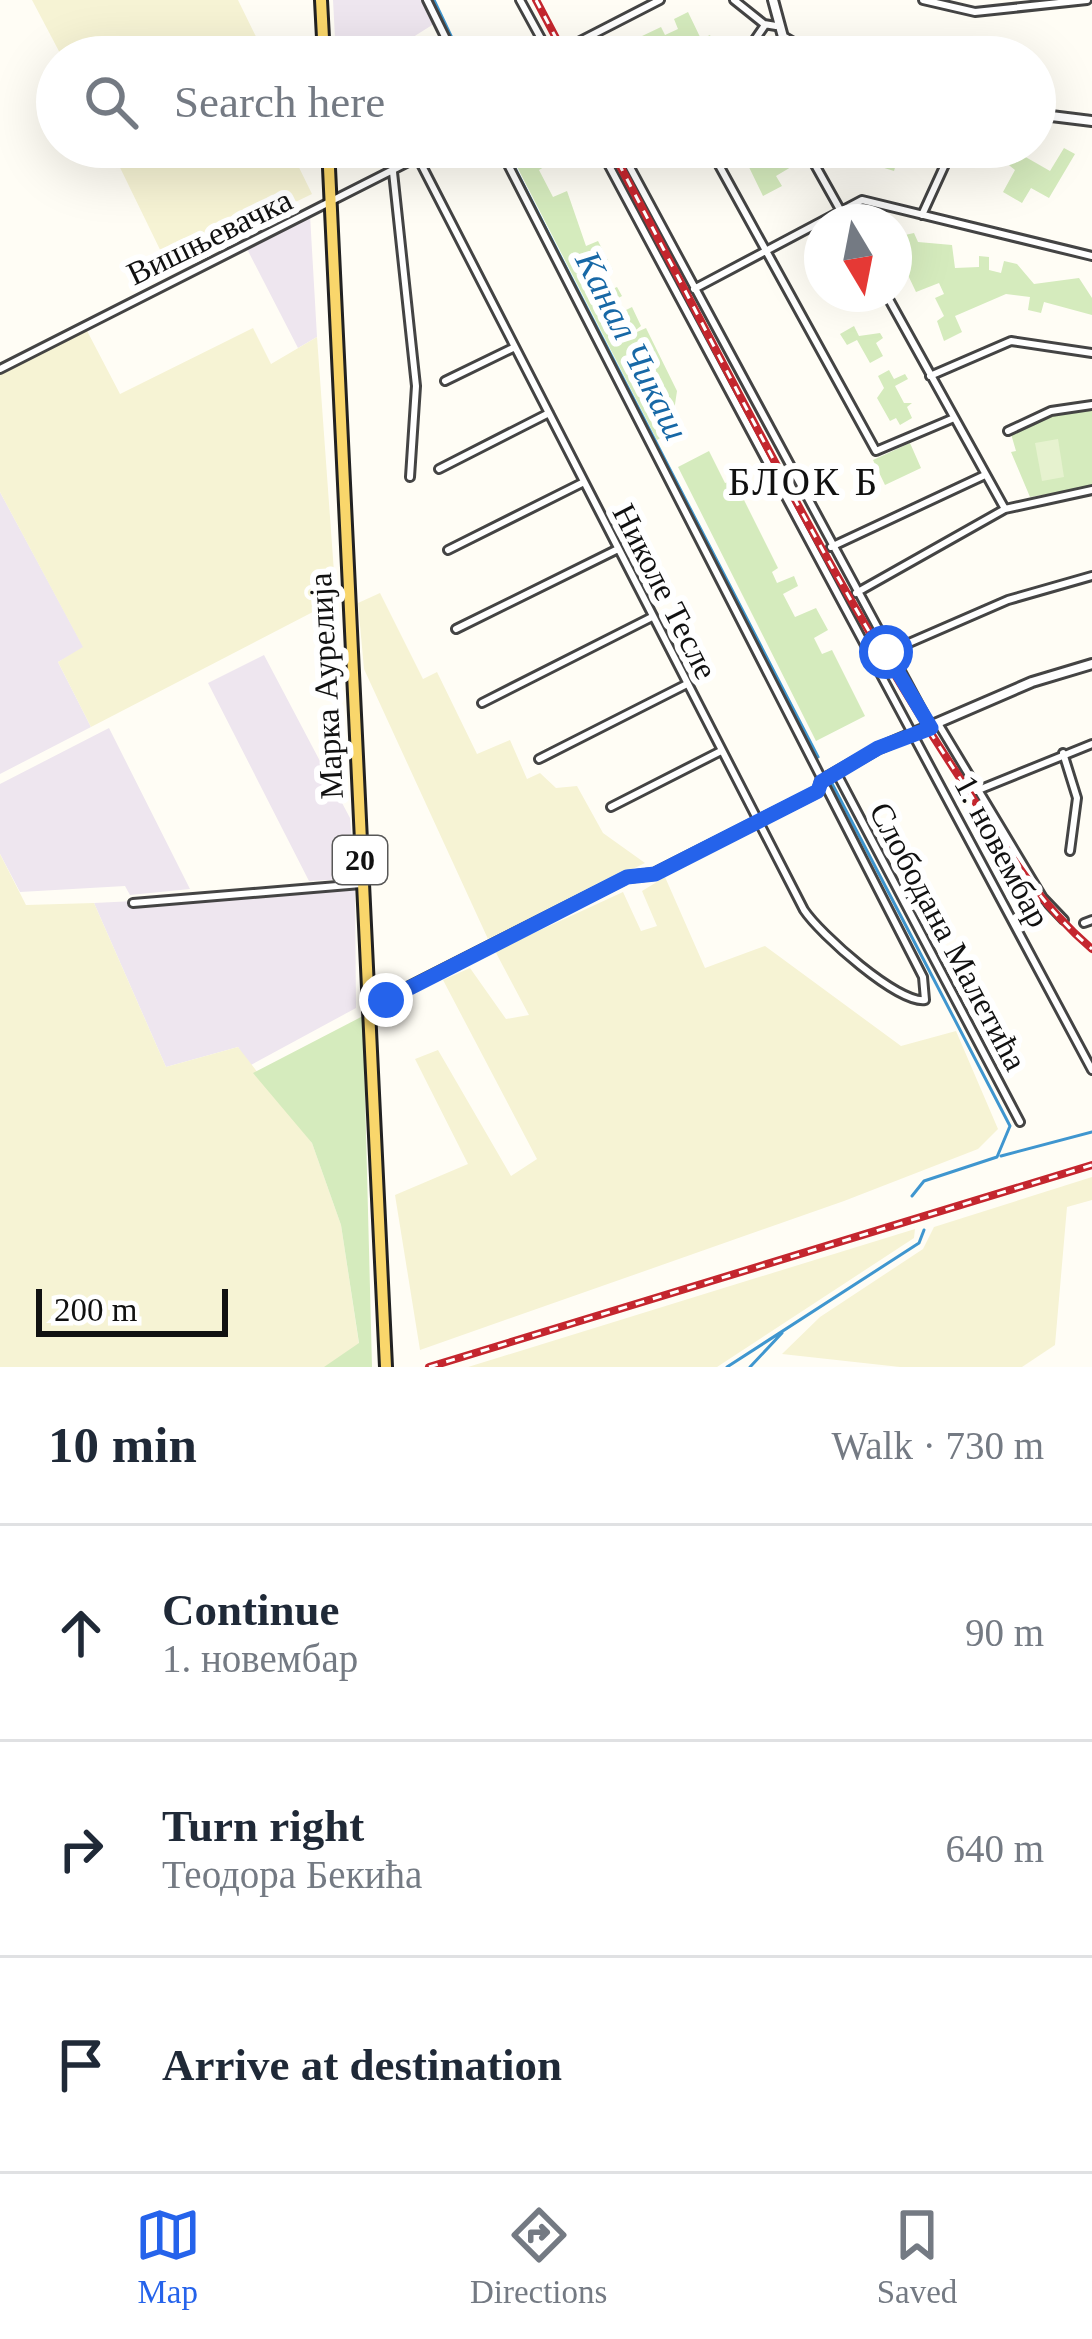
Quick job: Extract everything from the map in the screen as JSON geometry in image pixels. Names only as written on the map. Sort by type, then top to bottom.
[{"type":"main road","points":[[321,0],[323,36]]},
{"type":"main road","name":"Марка Аурелија","points":[[329,168],[365,1009],[386,1360]]},
{"type":"street","points":[[427,0],[445,36]]},
{"type":"street","points":[[520,0],[540,36]]},
{"type":"street","points":[[588,36],[660,0]]},
{"type":"street","points":[[734,0],[782,36]]},
{"type":"street","points":[[760,36],[771,26],[773,0]]},
{"type":"street","points":[[923,0],[975,12],[1087,0]]},
{"type":"street","points":[[1056,117],[1092,121]]},
{"type":"street","name":"Вишњевачка","points":[[0,369],[400,168]]},
{"type":"street","name":"Николе Тесле","points":[[423,168],[813,923],[905,998],[921,1001]]},
{"type":"street","name":"Слободана Малетића","points":[[511,168],[829,776],[1020,1122]]},
{"type":"street","name":"1. новембар","points":[[610,168],[1092,1070]]},
{"type":"street","points":[[630,168],[886,652],[1042,898],[1064,920]]},
{"type":"street","points":[[720,168],[876,451],[954,418]]},
{"type":"street","points":[[818,168],[837,204]]},
{"type":"street","points":[[922,216],[944,168]]},
{"type":"street","points":[[393,172],[416,386],[410,477]]},
{"type":"street","points":[[912,213],[1092,256]]},
{"type":"street","points":[[694,289],[804,228]]},
{"type":"street","points":[[896,312],[1004,509]]},
{"type":"street","points":[[930,376],[1011,341],[1092,353]]},
{"type":"street","points":[[445,381],[514,347]]},
{"type":"street","points":[[1008,431],[1052,411],[1092,405]]},
{"type":"street","points":[[439,470],[549,413]]},
{"type":"street","points":[[831,547],[986,475]]},
{"type":"street","points":[[448,550],[584,482]]},
{"type":"street","points":[[856,593],[1004,509],[1092,490]]},
{"type":"street","points":[[456,629],[618,549]]},
{"type":"street","points":[[886,652],[1008,600],[1092,576]]},
{"type":"street","points":[[482,703],[652,617]]},
{"type":"street","points":[[365,1009],[627,877],[655,874],[818,791],[829,776],[915,735],[1021,686],[1092,664]]},
{"type":"street","points":[[539,759],[687,684]]},
{"type":"street","points":[[976,791],[1092,744]]},
{"type":"street","points":[[611,807],[721,751]]},
{"type":"street","points":[[1063,753],[1077,798],[1070,851]]},
{"type":"street","name":"Слободана Малетића","points":[[829,776],[923,977],[927,998],[921,1001]]},
{"type":"street","points":[[133,903],[361,884]]},
{"type":"shaded area","points":[[32,0],[238,0],[256,36],[51,36]]},
{"type":"shaded area","points":[[333,0],[432,0],[440,20],[415,36],[335,36]]},
{"type":"shaded area","points":[[120,168],[299,168],[312,194],[167,264]]},
{"type":"shaded area","points":[[310,215],[317,337],[298,348],[246,247]]},
{"type":"shaded area","points":[[85,327],[120,394],[253,328],[271,364],[317,337],[336,600],[91,727],[58,662],[83,647],[0,492],[0,373]]},
{"type":"shaded area","points":[[0,492],[84,648],[58,662],[91,727],[0,774]]},
{"type":"shaded area","points":[[380,593],[423,679],[437,672],[477,754],[510,740],[527,779],[540,773],[556,788],[577,786],[603,833],[645,863],[488,939],[364,669],[358,603]]},
{"type":"shaded area","points":[[264,655],[350,818],[355,875],[350,879],[309,881],[208,683]]},
{"type":"shaded area","points":[[109,728],[190,889],[130,895],[125,886],[20,892],[0,854],[0,784]]},
{"type":"shaded area","points":[[0,854],[26,905],[94,903],[166,1067],[238,1047],[312,1143],[341,1225],[359,1344],[325,1367],[0,1367]]},
{"type":"shaded area","points":[[665,877],[705,968],[765,946],[901,1046],[956,1031],[998,1129],[978,1149],[844,1201],[420,1350],[395,1195],[468,1164],[415,1059],[438,1050],[511,1176],[537,1159],[443,980],[470,968],[506,1019],[529,1015],[495,951],[623,892],[641,931],[657,926],[642,891]]},
{"type":"shaded area","points":[[355,890],[356,1008],[249,1066],[238,1047],[166,1067],[94,903]]},
{"type":"shaded area","points":[[1092,1177],[1092,1200],[1067,1207],[1055,1345],[1022,1367],[900,1367],[782,1354],[820,1317],[923,1249],[934,1227]]},
{"type":"shaded area","points":[[915,1229],[914,1238],[717,1367],[468,1367]]},
{"type":"green space","points":[[688,12],[700,36],[642,36],[661,27],[665,35],[678,29],[674,19]]},
{"type":"green space","points":[[1064,148],[1075,154],[1049,198],[1031,188],[1022,203],[1003,192],[1013,168],[1050,171]]},
{"type":"green space","points":[[518,168],[542,168],[539,170],[553,197],[567,191],[586,246],[598,241],[613,270],[597,279],[604,293],[617,287],[622,296],[608,304],[614,316],[632,307],[641,326],[628,336],[646,328],[677,391],[674,411],[682,428],[657,440]]},
{"type":"green space","points":[[749,168],[789,168],[776,176],[782,186],[763,196]]},
{"type":"green space","points":[[912,233],[918,242],[952,245],[955,268],[979,267],[979,256],[989,257],[989,270],[1001,273],[1004,261],[1017,264],[1034,284],[1079,278],[1092,298],[1092,315],[1044,302],[1041,313],[1028,310],[1030,297],[1006,294],[955,316],[962,332],[944,341],[937,321],[944,316],[935,298],[944,294],[939,283],[916,292],[912,284]]},
{"type":"green space","points":[[854,326],[859,336],[880,333],[883,338],[876,343],[883,356],[870,363],[857,340],[847,345],[840,334]]},
{"type":"green space","points":[[889,370],[894,379],[905,374],[908,379],[895,386],[904,403],[912,403],[907,407],[912,418],[900,425],[896,418],[890,421],[877,398],[884,388],[878,376]]},
{"type":"green space","points":[[1092,408],[1092,487],[1030,497],[1011,452],[1016,451],[1011,434],[1064,411]]},
{"type":"green space","points":[[1058,439],[1064,477],[1042,481],[1035,443]]},
{"type":"green space","points":[[910,443],[921,468],[885,485],[873,460]]},
{"type":"green space","points":[[709,451],[725,483],[734,480],[778,568],[772,572],[777,583],[794,576],[798,586],[783,594],[795,617],[816,608],[828,630],[814,638],[822,654],[832,650],[865,716],[816,741],[678,467]]},
{"type":"green space","points":[[363,1016],[372,1367],[324,1367],[359,1343],[341,1225],[312,1143],[253,1073]]},
{"type":"waterway","name":"Канал Чикаш","points":[[434,0],[451,36]]},
{"type":"waterway","name":"Канал Чикаш","points":[[515,168],[818,757]]},
{"type":"waterway","name":"Канал Чикаш","points":[[826,772],[1010,1126],[997,1157],[924,1181],[912,1196]]},
{"type":"waterway","points":[[1001,1156],[1092,1132]]},
{"type":"waterway","name":"Канал Чикаш","points":[[727,1367],[919,1243],[924,1230]]},
{"type":"waterway","points":[[750,1367],[782,1333]]},
{"type":"railway","points":[[536,0],[555,36]]},
{"type":"railway","points":[[621,168],[775,462],[906,694],[1017,864],[1051,909],[1092,949]]},
{"type":"railway","points":[[429,1367],[1092,1165]]},
{"type":"district","name":"БЛОК Б","points":[[804,481]]},
{"type":"route","points":[[386,1000],[627,877],[655,874],[818,791],[821,782],[878,748],[931,728],[886,652]]}]
